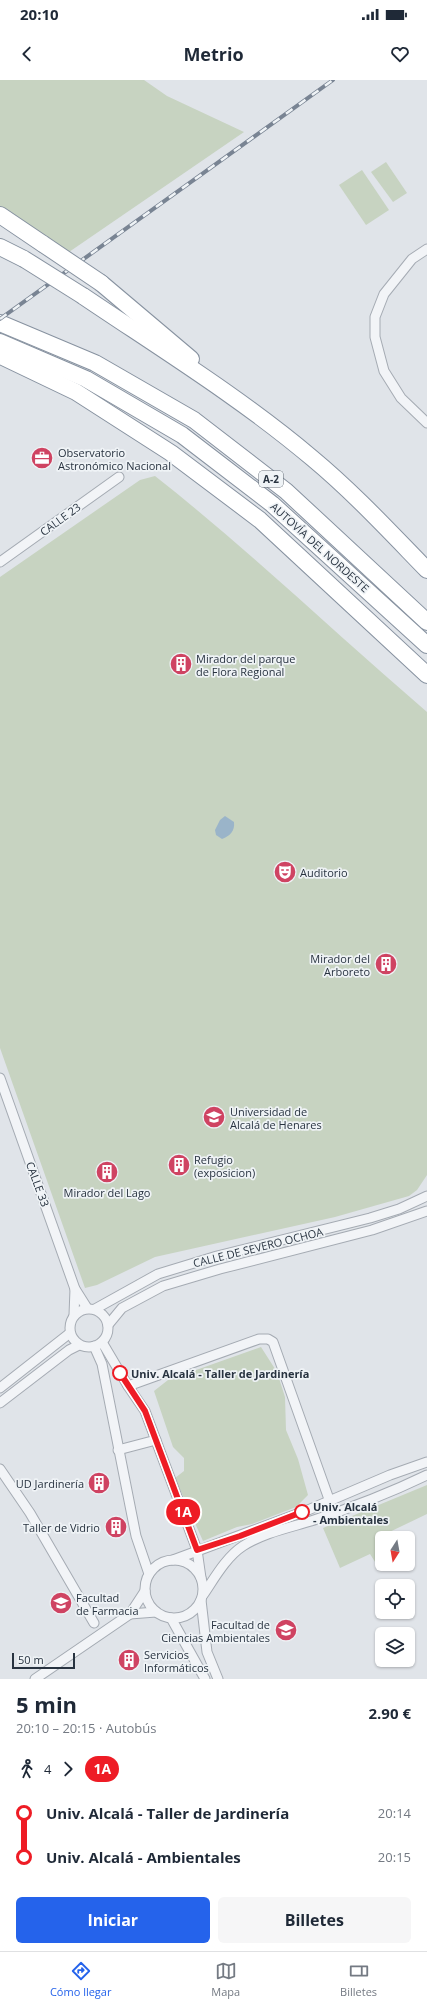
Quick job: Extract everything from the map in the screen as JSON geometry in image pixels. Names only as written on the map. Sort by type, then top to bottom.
[{"type":"highway","points":[[0,215],[101,283],[193,360],[283,427],[311,457],[378,520],[427,570]]},
{"type":"highway","points":[[0,247],[24,259],[83,296],[262,418],[311,457]]},
{"type":"highway","name":"A-2","points":[[0,323],[95,363],[194,420],[286,491],[427,622]]},
{"type":"highway","name":"A-2","points":[[0,351],[81,386]]},
{"type":"highway","points":[[81,386],[178,443],[272,504]]},
{"type":"highway","points":[[81,386],[260,520],[427,675]]},
{"type":"highway","name":"AUTOVÍA DEL NORDESTE","points":[[81,386],[182,435],[272,504],[427,645]]},
{"type":"street","points":[[427,249],[412,259],[384,294],[375,317],[374,337],[384,372],[401,398],[427,423]]},
{"type":"street","name":"CALLE 23","points":[[0,562],[119,477]]},
{"type":"street","name":"CALLE 33","points":[[0,1078],[75,1289],[91,1308]]},
{"type":"street","name":"CALLE DE SEVERO OCHOA","points":[[91,1308],[158,1274],[217,1256],[370,1218],[399,1209],[427,1196]]},
{"type":"street","name":"CALLE DE SEVERO OCHOA","points":[[108,1325],[122,1308],[149,1292],[169,1284],[372,1230],[427,1211]]},
{"type":"street","name":"CALLE 33","points":[[74,1314],[75,1289]]},
{"type":"street","points":[[0,1403],[79,1344],[94,1346],[102,1342],[106,1337],[108,1325],[106,1318],[91,1308],[74,1314],[69,1324],[70,1333],[79,1344]]},
{"type":"street","points":[[0,1388],[70,1333]]},
{"type":"street","points":[[128,1386],[259,1339],[268,1338],[273,1342],[330,1502]]},
{"type":"street","points":[[102,1342],[128,1386],[145,1411],[197,1550],[201,1578],[207,1652],[218,1679]]},
{"type":"street","points":[[94,1346],[102,1364],[136,1536],[150,1574]]},
{"type":"street","points":[[118,1450],[156,1440]]},
{"type":"street","points":[[35,1679],[130,1614],[145,1591],[150,1574],[156,1567],[164,1562],[174,1560],[197,1550],[240,1536],[330,1502],[390,1475],[427,1462]]},
{"type":"street","points":[[0,1469],[30,1513],[94,1623]]},
{"type":"street","points":[[145,1591],[150,1606],[156,1612],[171,1618],[189,1614],[202,1598],[221,1568],[242,1546],[276,1531],[312,1520],[397,1489],[427,1475]]},
{"type":"street","points":[[174,1560],[190,1565],[201,1578]]},
{"type":"street","points":[[130,1614],[156,1612]]},
{"type":"street","points":[[171,1618],[205,1679]]},
{"type":"green space","points":[[0,80],[144,80],[167,96],[244,132],[69,252],[0,206]]},
{"type":"green space","points":[[386,162],[407,193],[393,202],[371,172]]},
{"type":"green space","points":[[362,170],[389,210],[366,225],[339,185]]},
{"type":"green space","points":[[155,476],[224,533],[427,712],[427,1175],[417,1190],[409,1196],[335,1217],[155,1257],[97,1285],[85,1288],[0,1048],[0,577],[140,480]]},
{"type":"green space","points":[[261,1347],[277,1372],[285,1397],[286,1430],[298,1459],[308,1495],[296,1507],[252,1524],[237,1527],[203,1541],[175,1478],[184,1471],[184,1458],[173,1447],[154,1391],[168,1380]]},
{"type":"green space","points":[[427,1485],[427,1514],[392,1531],[375,1531],[375,1562],[370,1554],[340,1568],[323,1528]]},
{"type":"water","points":[[225,816],[234,822],[234,828],[231,833],[222,839],[216,835],[215,830],[220,820]]},
{"type":"railway","points":[[0,319],[333,80]]},
{"type":"bus line","name":"1A","points":[[120,1373],[145,1411],[197,1550],[240,1536],[302,1512]]},
{"type":"place","name":"Observatorio Astronómico Nacional","points":[[42,458]]},
{"type":"place","name":"Mirador del parque de Flora Regional","points":[[181,664]]},
{"type":"place","name":"Auditorio","points":[[285,872]]},
{"type":"place","name":"Mirador del Arboreto","points":[[386,964]]},
{"type":"place","name":"Universidad de Alcalá de Henares","points":[[214,1117]]},
{"type":"place","name":"Refugio (exposicion)","points":[[179,1165]]},
{"type":"place","name":"Mirador del Lago","points":[[107,1172]]},
{"type":"place","name":"Univ. Alcalá - Taller de Jardinería","points":[[120,1373]]},
{"type":"place","name":"UD Jardinería","points":[[99,1483]]},
{"type":"place","name":"Univ. Alcalá - Ambientales","points":[[302,1512]]},
{"type":"place","name":"Taller de Vidrio","points":[[116,1527]]},
{"type":"place","name":"Facultad de Farmacia","points":[[61,1603]]},
{"type":"place","name":"Facultad de Ciencias Ambientales","points":[[286,1630]]},
{"type":"place","name":"Servicios Informáticos","points":[[129,1660]]}]
